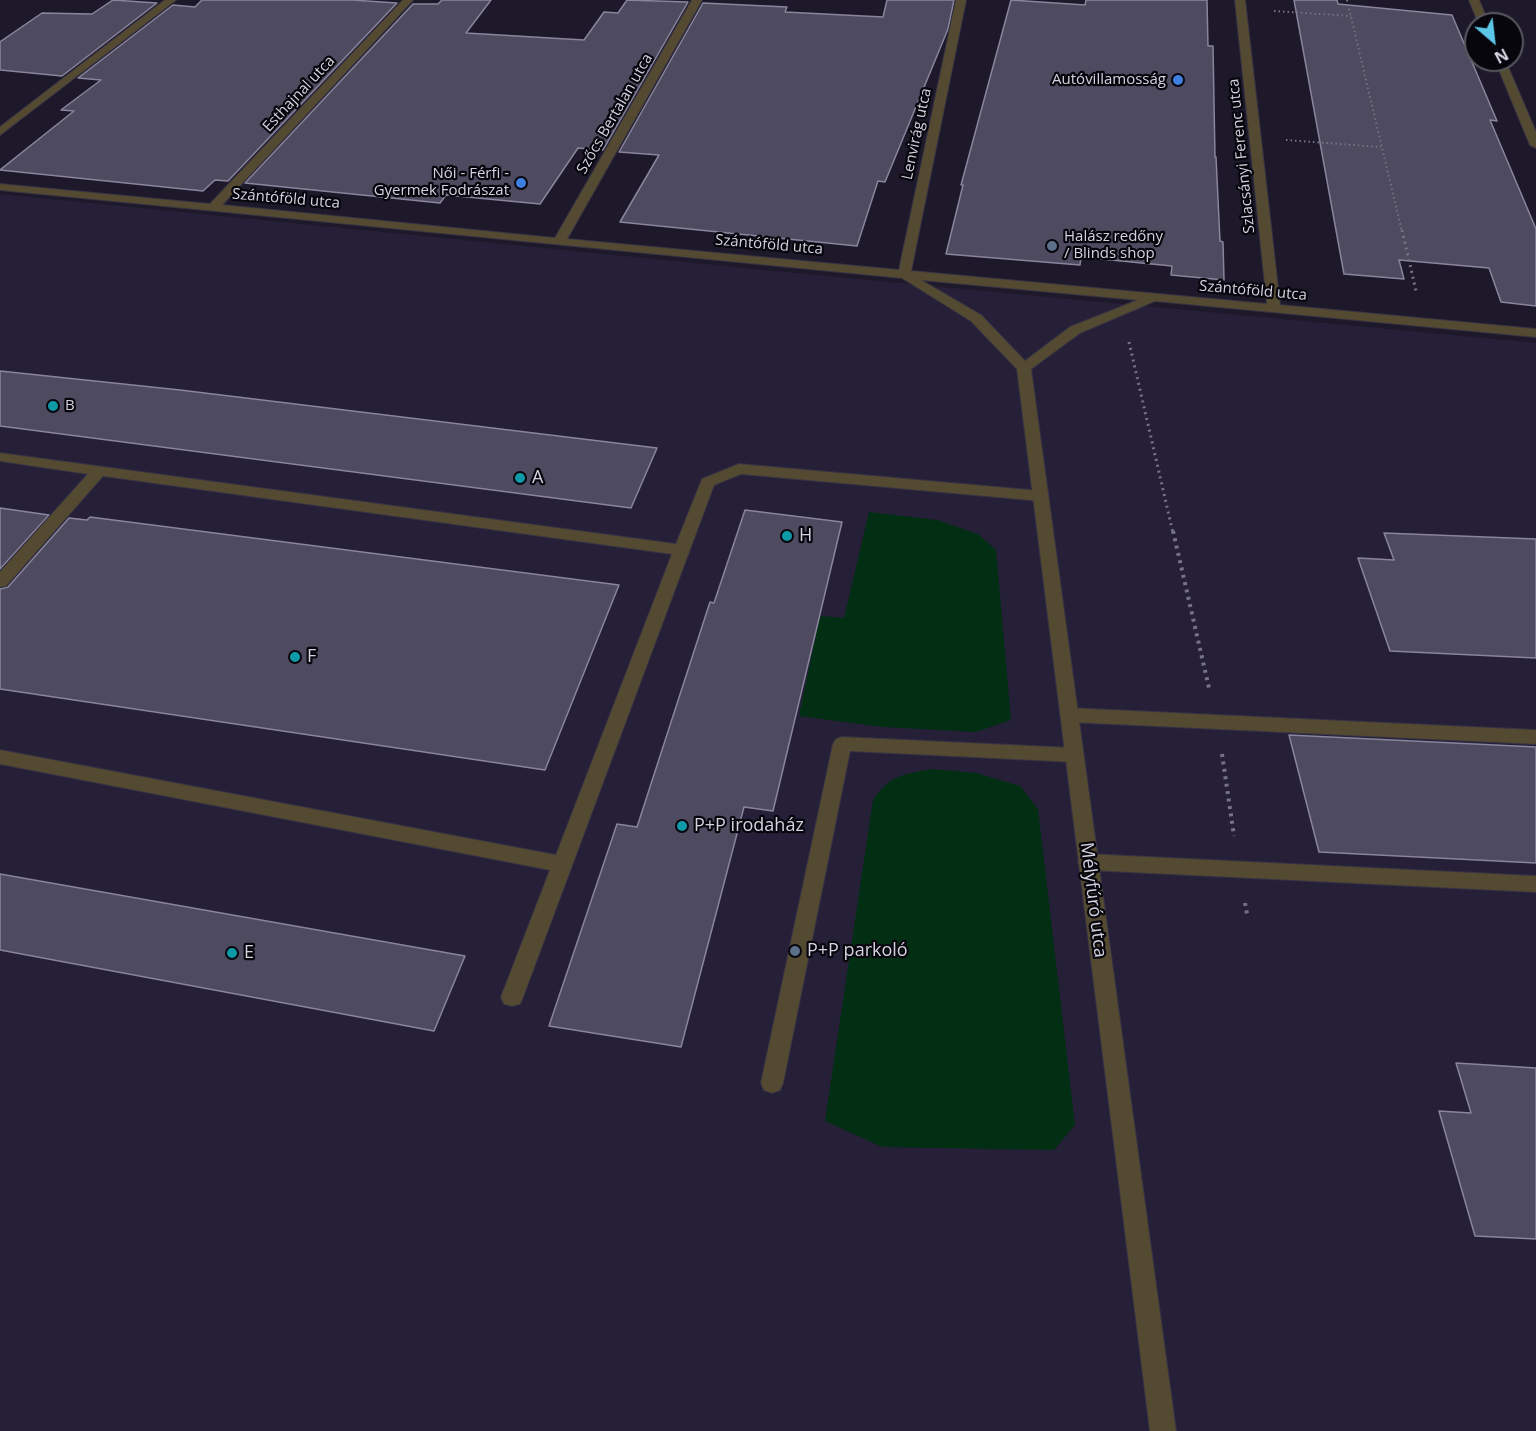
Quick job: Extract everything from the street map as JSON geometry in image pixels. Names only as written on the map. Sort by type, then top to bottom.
[{"type":"street","points":[[0,132],[171,0]]},
{"type":"street","name":"Esthajnal utca","points":[[212,209],[408,0]]},
{"type":"street","name":"Szőcs Bertalan utca","points":[[559,242],[697,0]]},
{"type":"street","name":"Lenvirág utca","points":[[904,274],[961,0]]},
{"type":"street","name":"Szlacsányi Ferenc utca","points":[[1240,0],[1274,309]]},
{"type":"street","points":[[1505,72],[1536,145]]},
{"type":"street","name":"Szántóföld utca","points":[[0,187],[559,242],[1536,333]]},
{"type":"street","points":[[904,274],[976,318],[1024,368],[1075,330],[1153,298]]},
{"type":"street","name":"Mélyfúró utca","points":[[1024,368],[1162,1431]]},
{"type":"street","points":[[0,457],[682,550]]},
{"type":"street","points":[[512,997],[706,482],[739,469],[1041,496]]},
{"type":"street","points":[[0,582],[98,472]]},
{"type":"street","points":[[1069,715],[1536,737]]},
{"type":"street","points":[[772,1083],[842,744],[1074,755]]},
{"type":"street","points":[[0,757],[562,864]]},
{"type":"street","points":[[1088,862],[1536,885]]},
{"type":"path","points":[[1347,0],[1416,291]]},
{"type":"path","points":[[1274,12],[1351,16]]},
{"type":"path","points":[[1286,140],[1381,147]]},
{"type":"path","points":[[1122,311],[1157,465]]},
{"type":"shaded area","points":[[0,194],[836,277],[1536,343],[1536,1431],[0,1431]]},
{"type":"green space","points":[[869,512],[937,520],[978,534],[996,550],[1011,720],[976,732],[883,727],[799,716],[820,616],[844,618]]},
{"type":"green space","points":[[932,769],[976,773],[1020,786],[1038,809],[1075,1125],[1054,1150],[882,1147],[825,1121],[873,800],[885,785],[898,777]]},
{"type":"building","points":[[113,0],[157,3],[62,76],[0,70],[0,42],[42,13],[92,14]]},
{"type":"building","points":[[202,0],[352,0],[397,3],[228,181],[215,180],[203,191],[0,170],[74,111],[61,110],[101,80],[78,78],[173,5],[195,7]]},
{"type":"building","points":[[442,0],[491,0],[466,33],[584,40],[604,12],[618,13],[627,0],[688,2],[603,150],[578,148],[540,204],[446,195],[440,203],[245,183],[413,4],[438,4]]},
{"type":"building","points":[[887,0],[954,0],[948,29],[885,182],[878,181],[857,246],[620,222],[659,155],[619,152],[703,3],[787,7],[785,12],[883,17]]},
{"type":"building","points":[[1011,0],[1085,5],[1086,0],[1207,0],[1208,46],[1213,46],[1215,157],[1224,280],[1171,275],[1172,266],[1081,257],[1080,265],[946,254],[963,185],[961,185]]},
{"type":"building","points":[[1294,0],[1337,0],[1338,4],[1452,15],[1464,43],[1464,72],[1476,72],[1497,121],[1490,120],[1536,229],[1536,306],[1501,302],[1489,268],[1399,260],[1404,279],[1344,274]]},
{"type":"building","name":"A","points":[[0,371],[180,390],[657,448],[631,508],[0,426]]},
{"type":"building","points":[[0,508],[49,515],[0,569]]},
{"type":"building","name":"P+P irodaház","points":[[745,510],[842,522],[773,811],[744,807],[681,1047],[549,1026],[617,824],[637,827],[710,602],[714,603]]},
{"type":"building","name":"F","points":[[90,517],[619,585],[545,770],[0,689],[0,589],[8,587],[69,518],[87,520]]},
{"type":"building","points":[[1384,533],[1536,539],[1536,658],[1390,651],[1358,558],[1394,560]]},
{"type":"building","points":[[1289,735],[1536,747],[1536,863],[1319,852]]},
{"type":"building","name":"E","points":[[0,874],[465,956],[434,1031],[0,950]]},
{"type":"building","points":[[1456,1063],[1536,1068],[1536,1239],[1475,1236],[1439,1111],[1471,1113]]},
{"type":"place","name":"Autóvillamosság","points":[[1178,80]]},
{"type":"place","name":"Női - Férfi - Gyermek Fodrászat","points":[[521,183]]},
{"type":"place","name":"Halász redőny / Blinds shop","points":[[1052,246]]},
{"type":"place","name":"B","points":[[53,406]]},
{"type":"place","name":"A","points":[[520,478]]},
{"type":"place","name":"H","points":[[787,536]]},
{"type":"place","name":"F","points":[[295,657]]},
{"type":"place","name":"P+P irodaház","points":[[682,826]]},
{"type":"place","name":"P+P parkoló","points":[[795,951]]},
{"type":"place","name":"E","points":[[232,953]]}]
